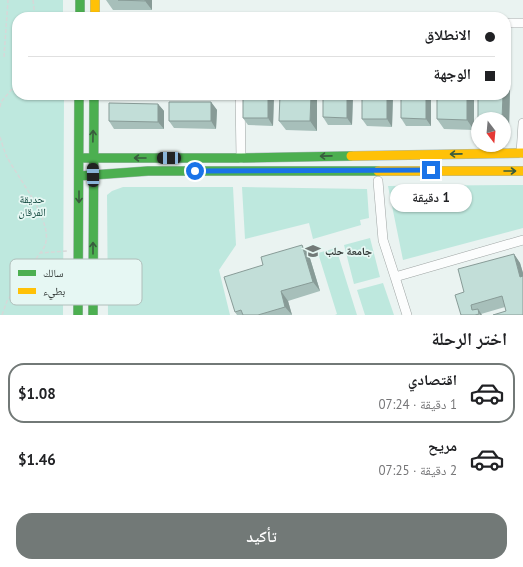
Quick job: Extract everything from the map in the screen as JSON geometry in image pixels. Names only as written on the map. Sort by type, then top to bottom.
[{"type":"main road","points":[[80,0],[80,12]]},
{"type":"main road","points":[[95,0],[95,12]]},
{"type":"main road","points":[[78,259],[79,100]]},
{"type":"main road","points":[[92,259],[94,100]]},
{"type":"main road","points":[[79,158],[241,158],[522,153]]},
{"type":"main road","points":[[79,176],[156,171],[523,171]]},
{"type":"main road","points":[[92,305],[92,315]]},
{"type":"street","points":[[511,23],[523,23]]},
{"type":"street","points":[[240,100],[241,158]]},
{"type":"street","points":[[522,153],[523,123]]},
{"type":"street","points":[[378,181],[383,240],[407,315]]},
{"type":"street","points":[[395,277],[523,240]]},
{"type":"path","points":[[4,57],[8,0]]},
{"type":"path","points":[[33,0],[34,12]]},
{"type":"path","points":[[0,107],[1,102],[12,89]]},
{"type":"path","points":[[0,137],[6,156],[30,193],[41,214],[47,232],[45,245],[36,259]]},
{"type":"path","points":[[40,253],[78,251]]},
{"type":"path","points":[[2,315],[10,297]]},
{"type":"green space","name":"حديقة الفرقان","points":[[0,0],[63,0],[63,12],[12,12],[12,100],[64,100],[63,259],[10,259],[10,305],[63,305],[63,315],[0,315]]},
{"type":"green space","points":[[523,185],[523,228],[403,260],[388,186]]},
{"type":"green space","points":[[123,187],[233,187],[236,245],[219,270],[230,315],[108,315],[108,305],[142,305],[142,259],[108,259],[107,195],[112,191]]},
{"type":"green space","points":[[242,187],[367,189],[369,218],[360,220],[361,225],[313,239],[309,223],[245,239]]},
{"type":"green space","points":[[370,238],[380,277],[354,284],[344,245]]},
{"type":"green space","points":[[336,248],[357,315],[335,315],[337,314],[318,253]]},
{"type":"green space","points":[[383,283],[394,315],[365,315],[357,290]]},
{"type":"building","points":[[118,0],[145,0],[145,1]]},
{"type":"building","points":[[243,100],[268,100],[268,118],[243,118]]},
{"type":"building","points":[[280,100],[311,100],[310,121],[279,121]]},
{"type":"building","points":[[323,100],[347,100],[347,118],[323,117]]},
{"type":"building","points":[[362,100],[387,100],[387,119],[362,119]]},
{"type":"building","points":[[401,100],[426,100],[426,119],[401,118]]},
{"type":"building","points":[[437,100],[467,100],[467,120],[437,119]]},
{"type":"building","points":[[478,100],[503,100],[502,112],[478,112]]},
{"type":"building","points":[[169,102],[211,102],[211,121],[169,121]]},
{"type":"building","points":[[109,103],[158,104],[158,122],[109,121]]},
{"type":"building","points":[[302,245],[313,282],[281,291],[285,307],[258,315],[243,315],[241,310],[235,312],[224,277],[263,265],[261,257]]},
{"type":"building","points":[[514,254],[520,277],[523,276],[523,315],[493,315],[506,311],[502,296],[471,305],[472,310],[478,309],[479,314],[461,315],[455,295],[464,292],[458,269]]},
{"type":"traffic: fast","points":[[80,0],[80,12]]},
{"type":"traffic: fast","points":[[78,259],[79,100]]},
{"type":"traffic: fast","points":[[93,259],[94,100]]},
{"type":"traffic: fast","points":[[79,158],[351,156]]},
{"type":"traffic: fast","points":[[79,176],[148,171],[378,171]]},
{"type":"traffic: fast","points":[[78,305],[78,315]]},
{"type":"traffic: fast","points":[[93,305],[93,315]]},
{"type":"traffic: slow","points":[[95,0],[95,12]]},
{"type":"traffic: slow","points":[[351,156],[523,153]]},
{"type":"traffic: slow","points":[[378,171],[523,171]]},
{"type":"place","name":"جامعة حلب","points":[[313,251]]},
{"type":"route","points":[[195,171],[431,170]]}]
